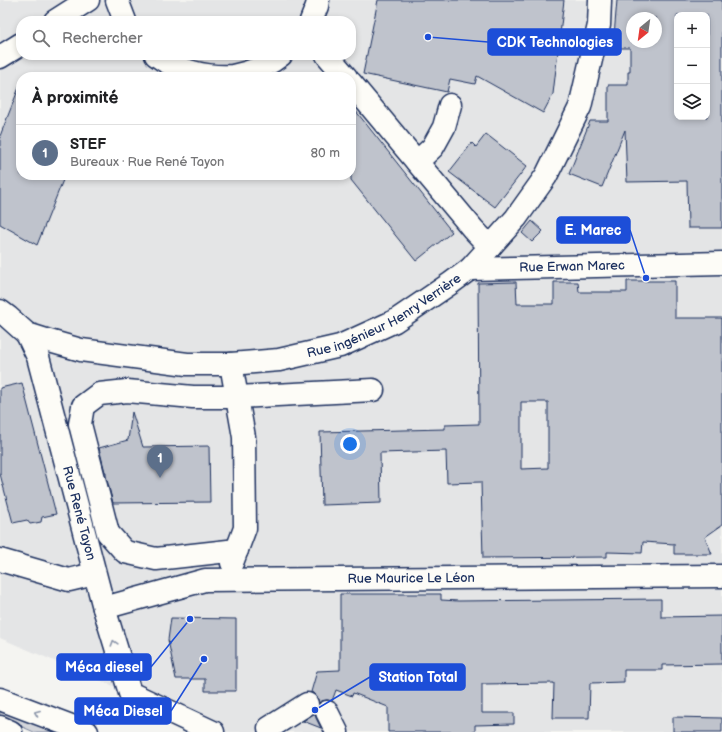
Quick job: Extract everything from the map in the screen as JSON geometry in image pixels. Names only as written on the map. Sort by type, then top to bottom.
[{"type":"street","points":[[64,16],[88,0]]},
{"type":"street","points":[[117,0],[123,16]]},
{"type":"street","points":[[313,16],[318,0]]},
{"type":"street","name":"Rue ingénieur Henry Verrière","points":[[0,311],[27,334],[82,350],[187,364],[231,364],[279,360],[340,346],[395,321],[470,269],[516,218],[546,176],[580,107],[599,25],[600,0]]},
{"type":"street","points":[[0,57],[16,47]]},
{"type":"street","points":[[165,60],[192,72]]},
{"type":"street","points":[[247,72],[275,60]]},
{"type":"street","points":[[331,60],[342,72]]},
{"type":"street","points":[[356,90],[490,247]]},
{"type":"street","points":[[417,162],[433,147],[444,127],[450,105]]},
{"type":"street","name":"Rue Erwan Marec","points":[[470,269],[722,263]]},
{"type":"street","name":"Rue René Tayon","points":[[27,334],[38,357],[94,574],[130,693],[213,732]]},
{"type":"street","points":[[231,364],[244,437],[245,528],[230,566],[231,580]]},
{"type":"street","points":[[237,550],[156,560],[125,552],[108,534],[80,424],[83,406],[99,394],[127,391],[193,396],[237,397],[373,390]]},
{"type":"street","points":[[0,560],[69,580],[94,574]]},
{"type":"street","name":"Rue Maurice Le Léon","points":[[104,608],[205,580],[722,576]]},
{"type":"street","points":[[0,699],[87,732]]},
{"type":"street","points":[[270,731],[307,704]]},
{"type":"street","points":[[327,712],[337,732]]},
{"type":"street","points":[[0,727],[11,732]]},
{"type":"shaded area","points":[[0,0],[722,0],[722,732],[213,732],[130,693],[0,638]]},
{"type":"shaded area","points":[[0,708],[63,732],[34,732],[0,717]]},
{"type":"building","points":[[378,0],[564,0],[553,94],[543,113],[477,76],[475,84],[450,79],[447,92],[363,74]]},
{"type":"building","points":[[617,0],[722,0],[722,228],[688,228],[687,181],[627,182],[625,130],[602,187],[569,174],[590,121],[608,121],[608,85],[628,85],[628,72],[630,72],[630,48],[662,48],[662,12],[626,12],[626,48],[613,48]]},
{"type":"building","points":[[16,95],[16,180],[63,180],[37,245],[0,224],[0,136]]},
{"type":"building","points":[[356,111],[452,232],[416,261],[351,180],[356,180]]},
{"type":"building","points":[[486,134],[527,166],[495,207],[449,172],[472,143],[476,147]]},
{"type":"building","points":[[532,221],[543,231],[532,242],[522,233]]},
{"type":"building","points":[[627,281],[675,281],[675,318],[722,318],[722,525],[705,537],[712,554],[674,554],[674,544],[643,542],[642,553],[607,552],[607,557],[483,558],[481,482],[447,483],[446,451],[380,453],[381,503],[322,505],[320,432],[445,429],[445,425],[479,424],[478,283],[516,282],[517,304],[554,304],[554,282],[578,282],[579,292],[627,292]],"holes":[[[521,402],[548,402],[548,468],[521,469]]]},
{"type":"building","points":[[22,383],[56,514],[42,517],[41,522],[30,524],[27,520],[13,523],[0,474],[0,388]]},
{"type":"building","points":[[132,412],[143,447],[209,446],[210,502],[113,503],[99,448],[128,440]]},
{"type":"building","points":[[340,594],[441,594],[441,600],[458,601],[661,599],[661,617],[722,616],[722,664],[662,665],[662,670],[624,670],[624,682],[590,683],[589,718],[553,718],[554,683],[482,684],[482,713],[514,713],[514,724],[475,725],[475,732],[388,732],[388,707],[353,693],[352,696],[336,690],[332,701],[327,700],[319,703],[317,697],[311,692],[317,671],[340,670]]},
{"type":"building","points":[[171,618],[236,619],[236,691],[205,691],[205,679],[176,679],[168,640]]},
{"type":"building","points":[[315,713],[316,718],[321,728],[303,721]]},
{"type":"building","points":[[673,717],[722,718],[722,732],[673,732]]},
{"type":"place","name":"CDK Technologies","points":[[428,37]]},
{"type":"place","name":"E. Marec","points":[[646,278]]},
{"type":"place","name":"STEF","points":[[160,478]]},
{"type":"place","name":"Méca diesel","points":[[190,619]]},
{"type":"place","name":"Méca Diesel","points":[[204,659]]},
{"type":"place","name":"Station Total","points":[[315,710]]}]
